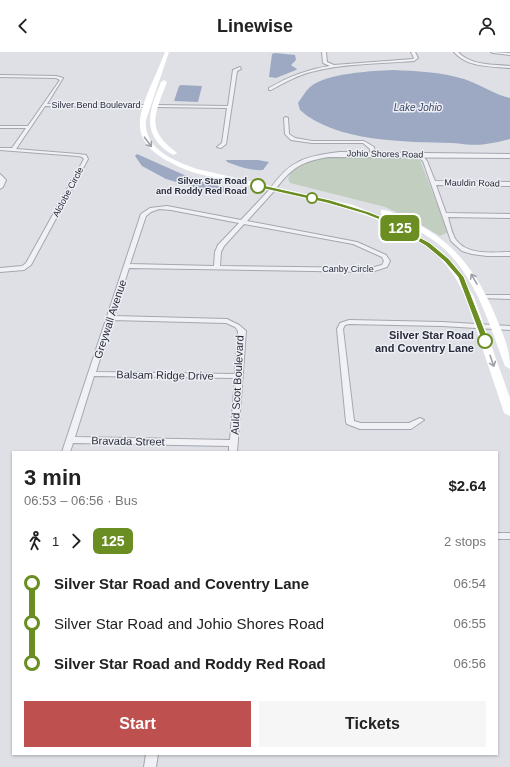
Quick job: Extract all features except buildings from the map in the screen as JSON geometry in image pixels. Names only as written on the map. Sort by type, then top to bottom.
[{"type":"main road","points":[[167,52],[154,88],[151,120],[152,128],[157,140],[167,149],[189,161],[214,170],[367,213],[387,221],[428,245],[446,260],[461,277],[480,325],[510,413]]},
{"type":"main road","points":[[171,63],[168,62],[172,52]]},
{"type":"main road","points":[[166,77],[153,106],[142,125],[144,137],[152,147],[177,163],[214,176],[370,207],[432,235],[447,246],[463,262],[483,297],[510,366]]},
{"type":"street","points":[[324,52],[325,63],[332,65]]},
{"type":"street","points":[[270,89],[297,74],[332,65],[373,61],[414,60],[416,58],[413,52]]},
{"type":"street","points":[[456,52],[459,57],[468,61],[510,68]]},
{"type":"street","points":[[492,52],[510,54]]},
{"type":"street","points":[[218,147],[224,144],[236,70],[240,68]]},
{"type":"street","points":[[0,76],[62,79],[13,150],[0,149]]},
{"type":"street","name":"Silver Bend Boulevard","points":[[44,105],[230,107]]},
{"type":"street","points":[[286,118],[286,134],[290,138],[307,142],[364,142],[370,145],[373,154]]},
{"type":"street","points":[[0,127],[29,127]]},
{"type":"street","name":"Alclobe Circle","points":[[0,270],[24,268],[29,264],[86,159],[84,156],[78,155],[13,150]]},
{"type":"street","name":"Johio Shores Road","points":[[275,187],[288,169],[295,163],[307,158],[340,154],[510,156]]},
{"type":"street","points":[[419,155],[425,161],[453,240],[457,246],[486,254],[510,254]]},
{"type":"street","points":[[0,176],[4,180],[0,187]]},
{"type":"street","name":"Mauldin Road","points":[[433,183],[510,184]]},
{"type":"street","points":[[216,268],[218,252],[221,245],[245,221],[275,187]]},
{"type":"street","name":"Greywall Avenue","points":[[66,451],[111,318],[143,215],[146,211],[154,208],[170,208]]},
{"type":"street","name":"Canby Circle","points":[[127,266],[370,270],[385,266],[387,261],[384,256],[355,243],[170,208]]},
{"type":"street","points":[[445,215],[510,216]]},
{"type":"street","points":[[483,297],[510,297]]},
{"type":"street","name":"Auld Scot Boulevard","points":[[111,318],[227,321],[237,326],[242,331],[233,448]]},
{"type":"street","points":[[420,420],[411,426],[360,426],[350,422],[340,329],[342,324],[349,322],[442,324],[480,325],[510,328]]},
{"type":"street","points":[[495,326],[510,324]]},
{"type":"street","name":"Balsam Ridge Drive","points":[[92,374],[239,376]]},
{"type":"street","name":"Bravada Street","points":[[70,440],[233,448]]},
{"type":"street","points":[[498,536],[510,536]]},
{"type":"street","points":[[150,767],[152,755]]},
{"type":"green space","points":[[344,156],[404,156],[420,160],[448,232],[440,236],[413,220],[385,207],[290,183],[288,179],[292,172],[304,163],[320,158]]},
{"type":"water","points":[[272,54],[295,55],[296,60],[291,65],[297,69],[276,78],[269,77]]},
{"type":"water","name":"Lake Johio","points":[[393,70],[428,72],[455,77],[470,81],[510,98],[510,139],[482,145],[393,141],[332,129],[315,121],[300,110],[298,103],[308,89],[318,82],[350,74]]},
{"type":"water","points":[[179,86],[202,86],[198,102],[174,101]]},
{"type":"water","points":[[137,154],[206,183],[241,191],[241,195],[193,187],[166,179],[142,166],[135,156]]},
{"type":"water","points":[[226,160],[258,160],[269,162],[263,170],[258,170],[240,167],[227,162]]},
{"type":"bus line","name":"125","points":[[258,186],[349,207],[367,213],[410,233],[428,245],[446,260],[461,277],[485,341]]},
{"type":"place","name":"Silver Star Road and Roddy Red Road","points":[[258,186]]},
{"type":"place","name":"Silver Star Road and Coventry Lane","points":[[485,341]]}]
